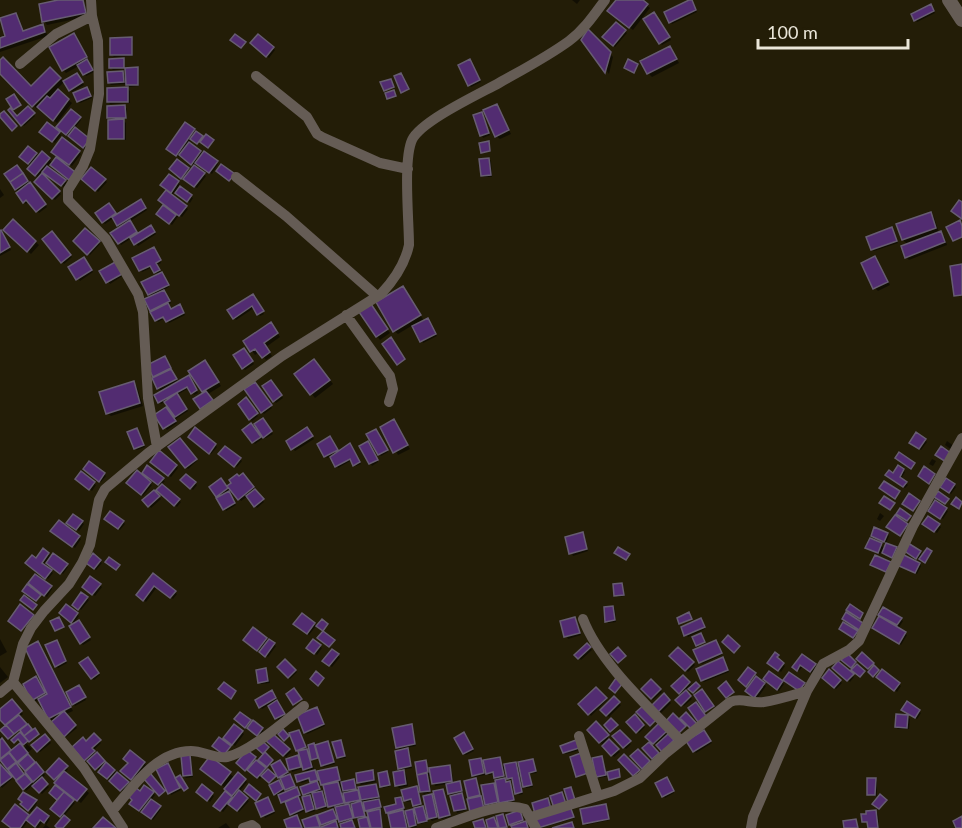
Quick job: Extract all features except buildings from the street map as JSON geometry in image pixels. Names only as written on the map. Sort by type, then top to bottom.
[{"type":"street","points":[[91,0],[98,41],[99,94],[95,130],[90,149],[68,190],[68,200],[106,239],[138,294],[143,312],[148,398],[157,447]]},
{"type":"street","points":[[0,693],[13,682],[23,644],[31,628],[69,584],[82,563],[90,545],[101,493],[157,447],[282,356],[377,296],[393,281],[409,245],[407,158],[412,140],[419,131],[447,111],[502,82],[570,40],[586,26],[605,0]]},
{"type":"street","points":[[949,0],[962,20]]},
{"type":"street","points":[[20,64],[56,34],[92,16]]},
{"type":"street","points":[[256,76],[307,117],[317,134],[380,163],[408,169]]},
{"type":"street","points":[[236,177],[286,216],[377,296]]},
{"type":"street","points":[[346,315],[390,376],[393,389],[389,402]]},
{"type":"street","points":[[751,828],[753,817],[807,691],[823,664],[849,650],[860,641],[913,526],[962,438]]},
{"type":"street","points":[[583,619],[590,638],[609,663],[681,741]]},
{"type":"street","points":[[13,682],[84,768],[123,828]]},
{"type":"street","points":[[531,817],[614,791],[640,778],[681,741],[730,702],[737,700],[766,702],[807,691]]},
{"type":"street","points":[[113,810],[150,769],[167,757],[175,753],[190,751],[227,757],[270,732],[304,706]]},
{"type":"street","points":[[579,736],[598,796]]},
{"type":"street","points":[[436,828],[492,809],[520,807],[525,809],[536,828]]},
{"type":"street","points":[[243,828],[252,825],[256,828]]}]
